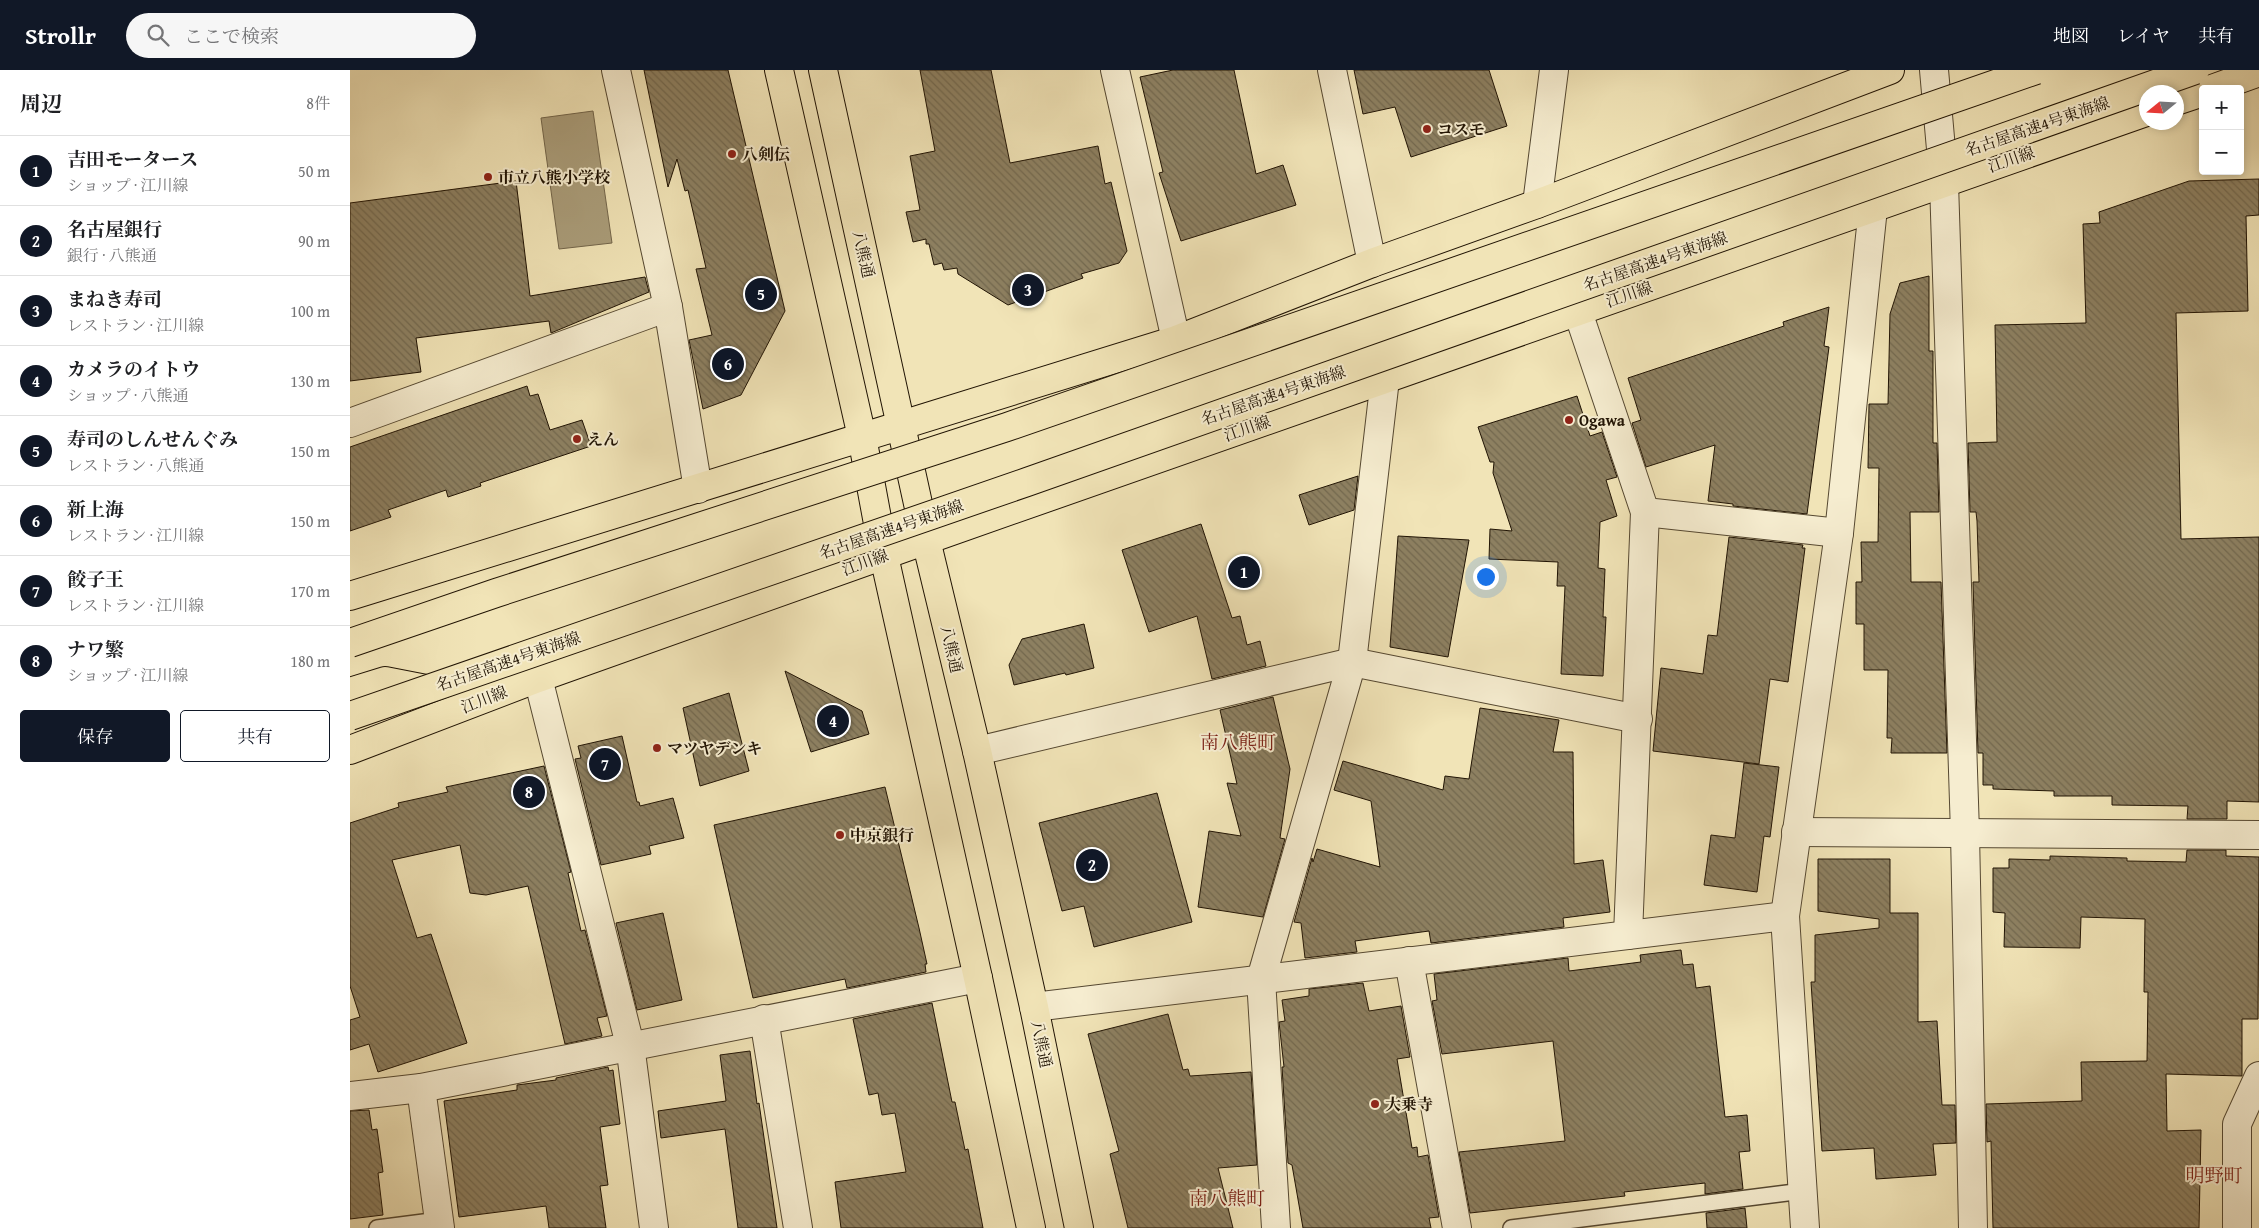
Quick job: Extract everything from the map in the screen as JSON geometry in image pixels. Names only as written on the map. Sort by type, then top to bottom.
[{"type":"main road","points":[[780,70],[862,437],[884,556],[978,978],[1031,1228]]},
{"type":"main road","name":"八熊通","points":[[823,70],[926,540],[1034,1007],[1079,1228]]},
{"type":"main road","points":[[350,596],[1176,340],[1372,263],[1537,204],[1890,70]]},
{"type":"main road","points":[[350,644],[496,593],[1007,427],[2036,70]]},
{"type":"main road","name":"名古屋高速4号東海線","points":[[350,716],[1036,479],[2194,70]]},
{"type":"main road","points":[[2223,85],[2259,72]]},
{"type":"main road","points":[[2184,98],[2199,93]]},
{"type":"main road","name":"江川線","points":[[350,750],[538,678],[926,540],[2139,114]]},
{"type":"main road","points":[[350,692],[385,681],[426,689]]},
{"type":"street","points":[[616,70],[668,307],[698,489]]},
{"type":"street","points":[[1115,70],[1176,340]]},
{"type":"street","points":[[1332,70],[1372,263]]},
{"type":"street","points":[[1537,204],[1554,70]]},
{"type":"street","points":[[1934,70],[1944,183],[1965,833],[1973,1228]]},
{"type":"street","points":[[1805,1228],[1785,916],[1839,533],[1873,208]]},
{"type":"street","points":[[350,423],[668,307]]},
{"type":"street","points":[[1578,312],[1646,512],[1628,935]]},
{"type":"street","points":[[1276,1228],[1261,979],[1352,662],[1385,379]]},
{"type":"street","points":[[1646,512],[1839,533]]},
{"type":"street","points":[[976,751],[1352,662],[1638,719]]},
{"type":"street","points":[[538,678],[630,1045],[654,1228]]},
{"type":"street","points":[[1796,832],[2259,835]]},
{"type":"street","points":[[1034,1007],[1785,916]]},
{"type":"street","points":[[1409,961],[1456,1228]]},
{"type":"street","points":[[350,1096],[420,1088],[630,1045],[978,978]]},
{"type":"street","points":[[764,1019],[798,1228]]},
{"type":"street","points":[[2237,1228],[2237,1124],[2259,1076]]},
{"type":"street","points":[[420,1088],[439,1224]]},
{"type":"lane","points":[[1511,1228],[1802,1191]]},
{"type":"lane","points":[[377,1228],[439,1224]]},
{"type":"shaded area","points":[[593,111],[612,243],[559,249],[541,118]]},
{"type":"building","points":[[644,70],[728,70],[785,311],[741,395],[703,409],[689,340],[712,335],[696,269],[706,268],[688,190],[685,191],[677,159],[668,187]]},
{"type":"building","points":[[920,70],[991,70],[1010,163],[1098,146],[1105,184],[1111,182],[1127,251],[1119,263],[1081,274],[1083,278],[1008,305],[958,274],[957,268],[944,270],[942,263],[934,265],[926,239],[913,242],[906,212],[920,210],[910,156],[935,151]]},
{"type":"building","points":[[1173,70],[1234,70],[1256,174],[1283,165],[1296,205],[1181,241],[1159,173],[1163,172],[1140,77]]},
{"type":"building","points":[[1354,70],[1489,70],[1507,126],[1411,157],[1395,107],[1363,114]]},
{"type":"building","points":[[2259,179],[2259,215],[2246,216],[2248,311],[2176,313],[2181,539],[2259,537],[2259,802],[2227,801],[2227,819],[2187,819],[2188,806],[2112,805],[2112,796],[2054,796],[2054,791],[1993,789],[1993,785],[1983,785],[1983,753],[1978,753],[1973,582],[1979,582],[1977,521],[1976,512],[1970,512],[1968,443],[1997,442],[1995,325],[2086,323],[2083,224],[2100,223],[2099,212],[2189,181]]},
{"type":"building","points":[[516,181],[530,296],[645,277],[649,292],[551,333],[549,321],[416,338],[421,372],[350,381],[350,203]]},
{"type":"building","points":[[1929,276],[1929,351],[1933,351],[1933,443],[1937,443],[1939,512],[1910,512],[1911,582],[1941,582],[1947,753],[1891,753],[1892,738],[1887,738],[1888,670],[1864,670],[1864,624],[1856,624],[1856,582],[1862,582],[1861,542],[1878,542],[1879,468],[1868,468],[1869,404],[1888,404],[1890,314],[1900,283]]},
{"type":"building","points":[[1829,307],[1824,346],[1829,347],[1807,514],[1733,506],[1733,504],[1708,501],[1715,445],[1646,467],[1632,423],[1641,420],[1628,378],[1784,326],[1783,322]]},
{"type":"building","points":[[527,386],[530,396],[538,394],[550,430],[582,420],[591,446],[480,483],[481,486],[448,497],[446,490],[388,510],[391,517],[350,531],[350,447]]},
{"type":"building","points":[[1577,396],[1590,436],[1602,432],[1617,477],[1606,480],[1617,516],[1600,522],[1598,568],[1605,569],[1603,617],[1606,617],[1603,676],[1561,674],[1565,586],[1557,586],[1558,562],[1489,559],[1490,529],[1512,531],[1493,473],[1494,462],[1490,462],[1478,427]]},
{"type":"building","points":[[1358,476],[1354,510],[1309,525],[1299,495]]},
{"type":"building","points":[[1201,524],[1232,618],[1240,616],[1247,645],[1260,641],[1266,666],[1212,679],[1197,616],[1149,632],[1122,550]]},
{"type":"building","points":[[1398,536],[1469,540],[1448,657],[1390,647]]},
{"type":"building","points":[[1729,537],[1803,545],[1802,548],[1805,548],[1788,682],[1770,679],[1759,764],[1653,751],[1661,668],[1703,674],[1708,635],[1717,636]]},
{"type":"building","points":[[1084,624],[1094,668],[1014,685],[1009,665],[1022,639]]},
{"type":"building","points":[[785,671],[862,711],[869,734],[811,752]]},
{"type":"building","points":[[729,693],[749,771],[700,786],[683,708]]},
{"type":"building","points":[[1273,697],[1290,769],[1280,838],[1285,839],[1263,917],[1198,907],[1209,831],[1241,836],[1227,783],[1237,784],[1220,710]]},
{"type":"building","points":[[1480,708],[1559,720],[1553,752],[1573,752],[1574,864],[1603,860],[1610,912],[1563,918],[1564,927],[1431,943],[1429,931],[1355,941],[1357,952],[1305,958],[1301,923],[1294,922],[1312,858],[1313,862],[1317,849],[1380,867],[1371,801],[1334,790],[1343,761],[1443,790],[1445,776],[1469,779]]},
{"type":"building","points":[[622,736],[637,802],[639,802],[640,806],[673,798],[684,838],[649,846],[651,854],[601,865],[575,759],[581,758],[578,746]]},
{"type":"building","points":[[1744,763],[1779,767],[1770,837],[1764,836],[1757,892],[1704,885],[1711,835],[1735,838]]},
{"type":"building","points":[[544,766],[571,872],[568,873],[581,931],[585,930],[607,1016],[597,1018],[602,1036],[565,1044],[528,886],[486,895],[470,893],[460,845],[392,860],[417,938],[431,934],[467,1043],[378,1072],[369,1044],[350,1050],[350,1020],[360,1017],[350,986],[350,823],[399,807],[398,803],[448,792],[446,787]]},
{"type":"building","points":[[885,787],[927,964],[925,964],[926,972],[847,988],[845,979],[753,998],[714,825]]},
{"type":"building","points":[[1157,793],[1192,922],[1094,947],[1084,906],[1062,911],[1039,823]]},
{"type":"building","points":[[2187,850],[2226,850],[2226,856],[2259,857],[2258,1019],[2242,1019],[2242,1076],[2166,1074],[2167,1131],[2201,1130],[2199,1228],[1993,1228],[1991,1141],[1987,1142],[1986,1104],[2082,1101],[2081,1062],[2147,1061],[2148,992],[2144,992],[2145,919],[2081,917],[2080,948],[2004,947],[2005,913],[1993,912],[1993,868],[2009,868],[2009,859],[2050,860],[2050,856],[2127,858],[2127,861],[2186,862]]},
{"type":"building","points":[[1818,859],[1890,859],[1890,913],[1918,913],[1918,1022],[1937,1021],[1942,1105],[1955,1105],[1956,1143],[1933,1144],[1936,1175],[1876,1179],[1874,1148],[1822,1151],[1811,982],[1815,982],[1815,935],[1879,928],[1879,919],[1818,911]]},
{"type":"building","points":[[663,913],[682,1000],[637,1010],[616,923]]},
{"type":"building","points":[[1681,950],[1683,965],[1693,964],[1696,988],[1710,986],[1725,1117],[1747,1115],[1750,1151],[1739,1152],[1743,1189],[1705,1194],[1705,1183],[1624,1192],[1625,1196],[1470,1213],[1459,1152],[1565,1141],[1553,1041],[1442,1054],[1432,1001],[1437,1000],[1434,974],[1568,958],[1569,971],[1641,962],[1640,955]]},
{"type":"building","points":[[1363,983],[1369,1011],[1401,1006],[1410,1057],[1397,1059],[1412,1148],[1417,1147],[1418,1157],[1428,1155],[1439,1217],[1429,1218],[1431,1228],[1303,1228],[1292,1165],[1288,1163],[1282,1067],[1284,1067],[1279,1022],[1285,1021],[1282,1000],[1309,996],[1309,989]]},
{"type":"building","points":[[932,1003],[952,1102],[955,1102],[965,1150],[968,1149],[983,1228],[841,1228],[835,1182],[906,1172],[895,1113],[882,1115],[878,1093],[869,1095],[853,1019]]},
{"type":"building","points":[[1168,1014],[1183,1070],[1188,1069],[1190,1076],[1251,1072],[1257,1165],[1218,1168],[1233,1228],[1128,1228],[1110,1154],[1119,1151],[1088,1034]]},
{"type":"building","points":[[750,1051],[777,1228],[738,1228],[725,1129],[661,1138],[658,1111],[726,1101],[720,1055]]},
{"type":"building","points":[[608,1067],[609,1071],[613,1070],[620,1124],[600,1127],[608,1185],[600,1186],[606,1228],[549,1228],[546,1206],[459,1217],[444,1101],[517,1090],[517,1085],[556,1080],[556,1078]]},
{"type":"building","points":[[369,1110],[372,1130],[377,1129],[383,1172],[378,1173],[383,1215],[350,1219],[350,1111]]},
{"type":"building","points":[[1745,1208],[1747,1228],[1707,1228],[1706,1213]]},
{"type":"place","name":"コスモ","points":[[1427,129]]},
{"type":"place","name":"八剣伝","points":[[732,154]]},
{"type":"place","name":"市立八熊小学校","points":[[488,177]]},
{"type":"place","name":"まねき寿司","points":[[1028,290]]},
{"type":"place","name":"寿司のしんせんぐみ","points":[[761,294]]},
{"type":"place","name":"新上海","points":[[728,364]]},
{"type":"place","name":"Ogawa","points":[[1569,420]]},
{"type":"place","name":"えん","points":[[577,439]]},
{"type":"place","name":"吉田モータース","points":[[1244,572]]},
{"type":"place","name":"カメラのイトウ","points":[[833,721]]},
{"type":"place","name":"マツヤデンキ","points":[[657,748]]},
{"type":"place","name":"餃子王","points":[[605,764]]},
{"type":"place","name":"ナワ繁","points":[[529,792]]},
{"type":"place","name":"中京銀行","points":[[840,835]]},
{"type":"place","name":"名古屋銀行","points":[[1092,865]]},
{"type":"place","name":"大乗寺","points":[[1375,1104]]},
{"type":"district","name":"南八熊町","points":[[1238,742]]},
{"type":"district","name":"明野町","points":[[2214,1175]]},
{"type":"district","name":"南八熊町","points":[[1227,1198]]}]
